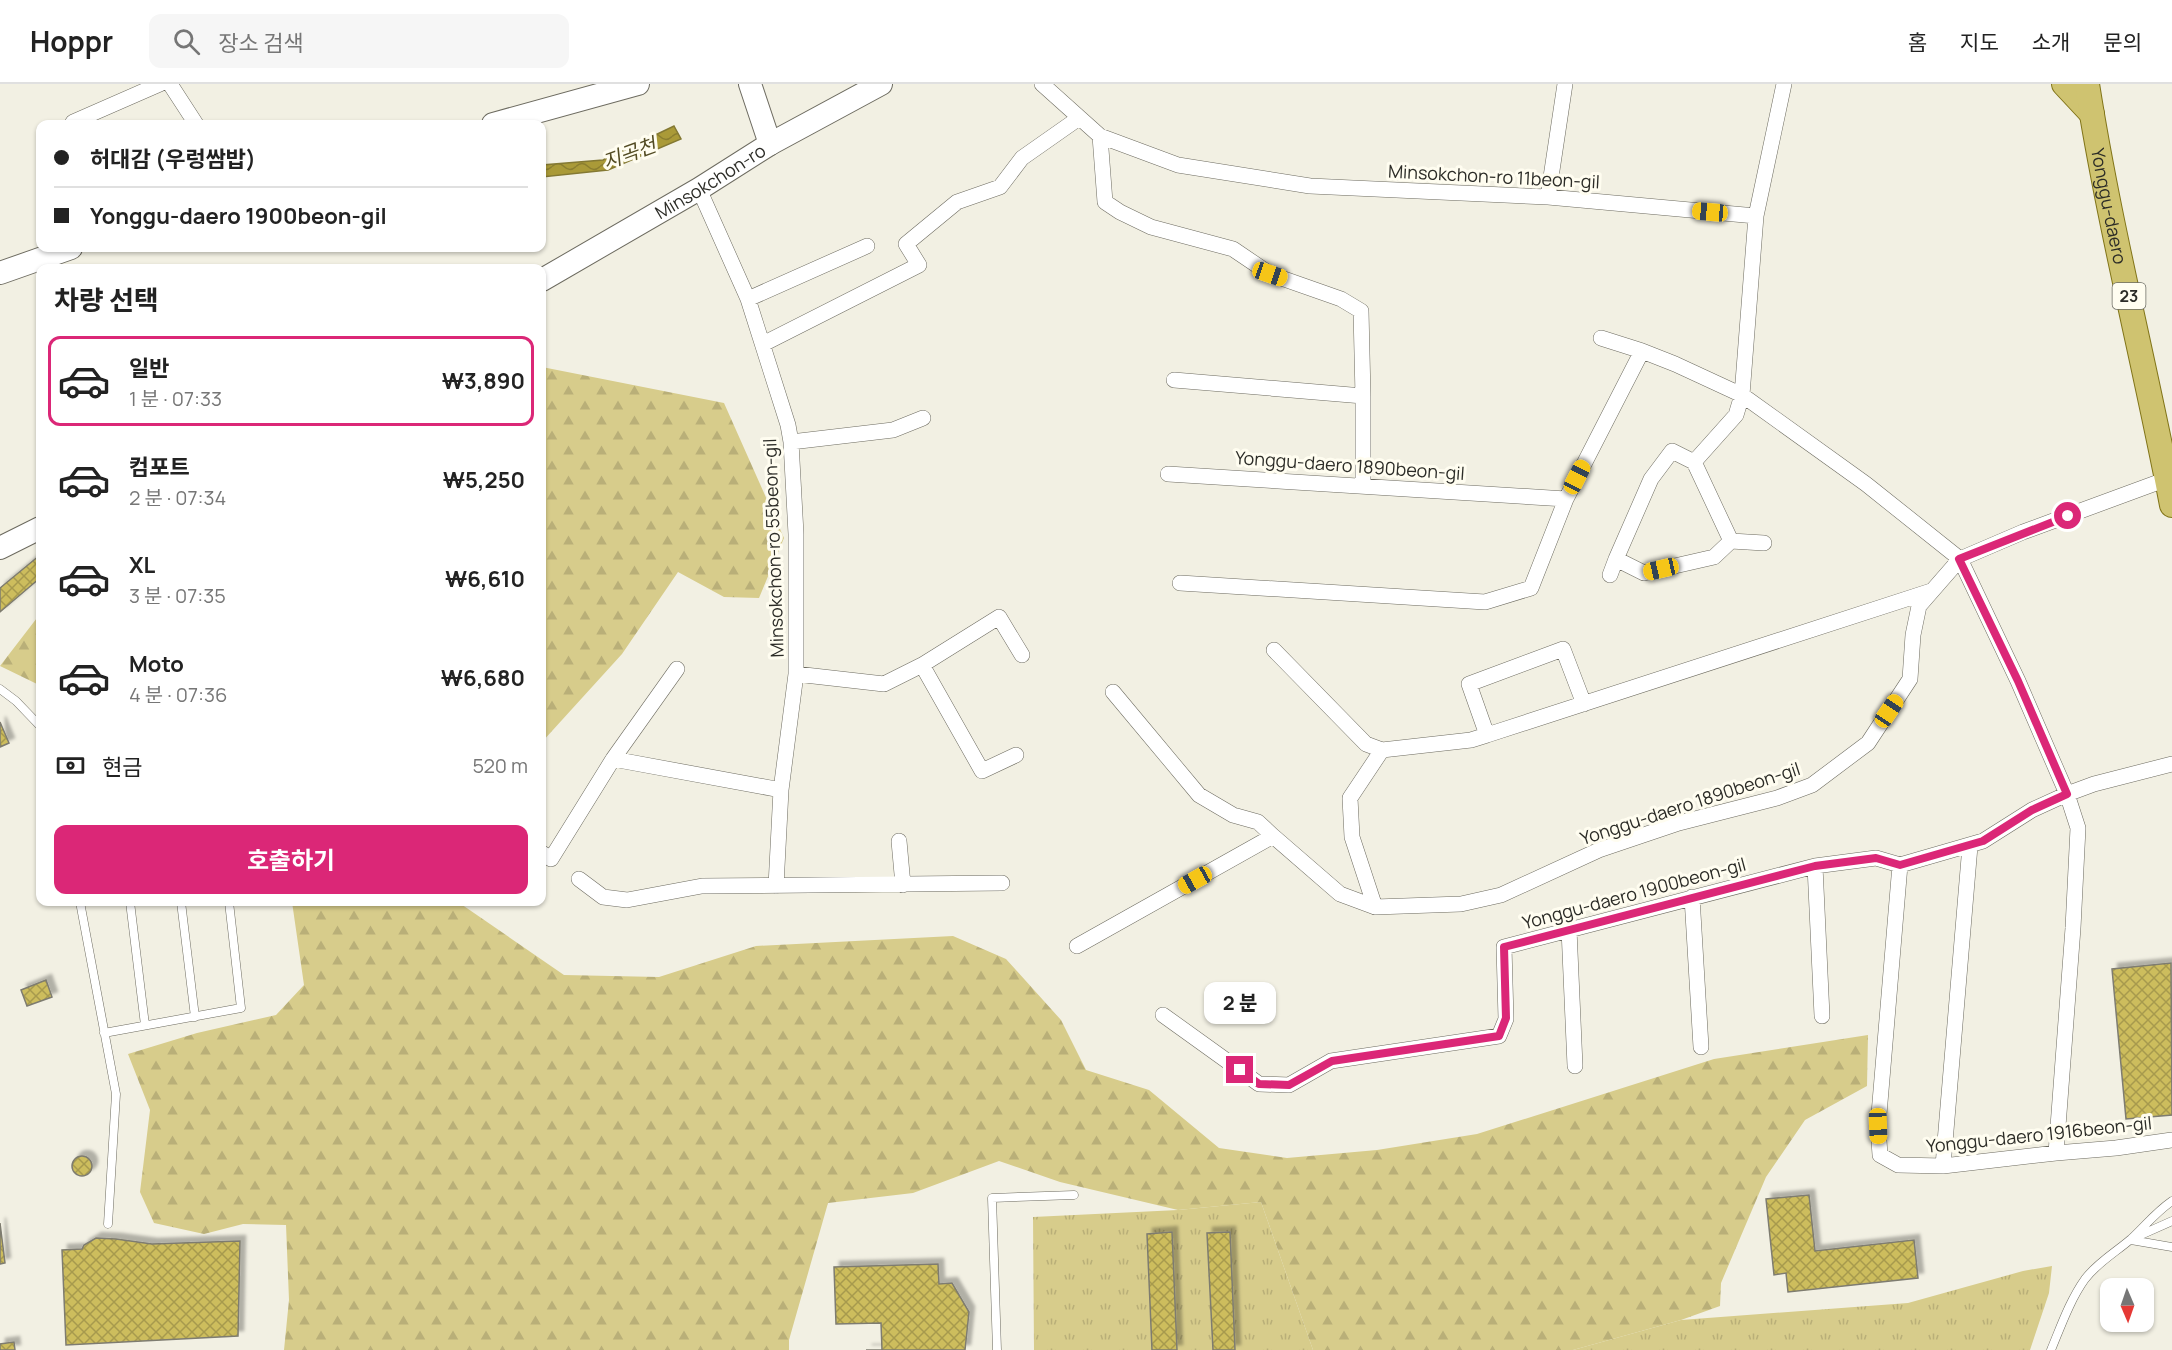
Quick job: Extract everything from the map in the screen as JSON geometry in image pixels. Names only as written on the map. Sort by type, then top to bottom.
[{"type":"main road","points":[[2064,84],[2092,114]]},
{"type":"main road","name":"Yonggu-daero","points":[[2087,84],[2172,505]]},
{"type":"street","points":[[78,120],[160,84]]},
{"type":"street","points":[[170,84],[193,120]]},
{"type":"street","points":[[750,84],[771,144]]},
{"type":"street","name":"Minsokchon-ro","points":[[546,278],[699,189],[771,144],[881,84]]},
{"type":"street","name":"Minsokchon-ro 11beon-gil","points":[[1042,84],[1100,136],[1178,165],[1301,185],[1548,197],[1756,216]]},
{"type":"street","points":[[1548,197],[1565,84]]},
{"type":"street","points":[[1694,462],[1736,415],[1742,395],[1756,216],[1784,84]]},
{"type":"street","points":[[507,120],[631,85]]},
{"type":"street","points":[[763,344],[919,265],[906,244],[957,202],[1000,187],[1022,158],[1079,118]]},
{"type":"street","points":[[1100,136],[1105,202],[1151,227],[1233,249],[1270,274],[1341,299],[1361,311],[1363,485]]},
{"type":"street","name":"Minsokchon-ro 55beon-gil","points":[[699,189],[748,299],[788,425],[791,442],[796,534],[796,674],[781,790],[776,886]]},
{"type":"street","points":[[748,299],[867,246]]},
{"type":"street","points":[[0,273],[60,252]]},
{"type":"street","points":[[1601,338],[1642,351],[1742,395],[1866,484],[1959,559],[2018,681],[2067,794],[2078,828],[2056,1153]]},
{"type":"street","points":[[1180,583],[1485,602],[1531,588],[1566,499],[1642,351]]},
{"type":"street","points":[[1174,380],[1363,396]]},
{"type":"street","points":[[791,442],[893,430],[923,418]]},
{"type":"street","points":[[1610,575],[1651,479],[1672,451],[1694,462],[1731,541]]},
{"type":"street","name":"Yonggu-daero 1890beon-gil","points":[[1168,474],[1566,499]]},
{"type":"street","name":"Yonggu-daero 1890beon-gil","points":[[1113,692],[1199,795],[1233,815],[1258,822],[1340,894],[1375,907],[1461,904],[1501,895],[1599,850],[1679,823],[1777,798],[1812,785],[1868,743],[1910,679],[1913,635],[1919,606],[1959,559],[2024,532],[2167,479]]},
{"type":"street","points":[[0,548],[36,530]]},
{"type":"street","points":[[1616,559],[1644,573],[1714,557],[1731,541],[1764,543]]},
{"type":"street","points":[[1274,650],[1365,744],[1382,750],[1471,740],[1934,590]]},
{"type":"street","points":[[796,674],[884,684],[922,665],[999,617],[1022,655]]},
{"type":"street","points":[[1487,735],[1469,684],[1563,649],[1584,704]]},
{"type":"street","points":[[922,665],[982,771],[1016,755]]},
{"type":"street","points":[[546,856],[551,859],[613,759],[677,669]]},
{"type":"street","points":[[1375,907],[1352,837],[1350,798],[1382,750]]},
{"type":"street","points":[[613,759],[781,790]]},
{"type":"street","name":"Yonggu-daero 1900beon-gil","points":[[1162,1015],[1259,1084],[1289,1085],[1332,1061],[1499,1036],[1506,1018],[1504,947],[1815,866],[1876,858],[1900,865],[1970,846],[1983,841],[2032,810],[2067,794],[2094,784],[2172,764]]},
{"type":"street","points":[[1077,945],[1273,836]]},
{"type":"street","points":[[899,841],[903,885]]},
{"type":"street","points":[[1943,1166],[1970,846]]},
{"type":"street","name":"Yonggu-daero 1916beon-gil","points":[[1900,865],[1878,1126],[1880,1155],[1898,1165],[1943,1166],[2172,1140]]},
{"type":"street","points":[[1815,866],[1822,1016]]},
{"type":"street","points":[[579,879],[603,897],[627,900],[702,886],[1002,884]]},
{"type":"street","points":[[1692,897],[1701,1047]]},
{"type":"street","points":[[1569,929],[1575,1066]]},
{"type":"lane","points":[[0,689],[16,700],[36,722]]},
{"type":"lane","points":[[81,906],[116,1094],[108,1224]]},
{"type":"lane","points":[[130,906],[145,1025]]},
{"type":"lane","points":[[181,906],[195,1017]]},
{"type":"lane","points":[[104,1033],[241,1008],[229,906]]},
{"type":"lane","points":[[997,1350],[992,1198],[1074,1195]]},
{"type":"lane","points":[[2051,1350],[2073,1299],[2086,1278],[2104,1260],[2130,1240],[2158,1211],[2172,1201]]},
{"type":"lane","points":[[2130,1240],[2172,1221]]},
{"type":"lane","points":[[2130,1240],[2172,1247]]},
{"type":"green space","points":[[546,368],[724,403],[784,538],[759,598],[724,597],[678,572],[622,654],[546,738]]},
{"type":"green space","points":[[36,619],[36,684],[0,666]]},
{"type":"green space","points":[[293,906],[464,906],[564,975],[659,977],[756,946],[953,936],[1006,959],[1061,1020],[1086,1070],[1149,1090],[1219,1148],[1287,1158],[1377,1150],[1477,1134],[1714,1059],[1868,1035],[1867,1086],[1805,1120],[1766,1177],[1721,1283],[1720,1306],[1681,1320],[1573,1350],[1313,1350],[1261,1202],[1178,1210],[1060,1182],[999,1161],[913,1193],[828,1203],[789,1340],[789,1350],[284,1350],[289,1300],[286,1225],[243,1224],[204,1234],[154,1223],[140,1192],[150,1110],[128,1054],[197,1033],[276,1015],[304,985]]},
{"type":"green space","points":[[1261,1202],[1313,1350],[1034,1350],[1033,1217],[1178,1210]]},
{"type":"green space","points":[[2052,1266],[2049,1293],[2030,1350],[1573,1350],[1681,1320],[1908,1303],[2023,1271]]},
{"type":"water","name":"지곡천","points":[[674,126],[681,139],[608,170],[546,177],[546,165],[603,160]]},
{"type":"building","points":[[36,558],[36,581],[0,612],[0,588]]},
{"type":"building","points":[[0,722],[9,743],[0,747]]},
{"type":"building","points":[[2171,963],[2172,1115],[2126,1119],[2112,969]]},
{"type":"building","points":[[46,980],[52,997],[27,1006],[21,990]]},
{"type":"building","points":[[82,1156],[89,1159],[92,1166],[89,1173],[82,1176],[75,1173],[72,1166],[75,1159]]},
{"type":"building","points":[[1809,1195],[1815,1251],[1914,1240],[1918,1278],[1788,1292],[1786,1273],[1774,1275],[1766,1199]]},
{"type":"building","points":[[0,1223],[5,1263],[0,1264]]},
{"type":"building","points":[[1172,1232],[1177,1350],[1152,1350],[1147,1234]]},
{"type":"building","points":[[1230,1232],[1235,1350],[1213,1350],[1207,1233]]},
{"type":"building","points":[[96,1238],[152,1244],[240,1241],[238,1336],[66,1345],[62,1250],[82,1249],[84,1245]]},
{"type":"building","points":[[938,1264],[939,1284],[952,1283],[969,1312],[965,1350],[882,1350],[881,1323],[836,1324],[834,1267]]},
{"type":"building","points":[[14,1342],[15,1350],[0,1350],[0,1344]]},
{"type":"route","points":[[1240,1070],[1259,1084],[1289,1085],[1332,1061],[1499,1036],[1506,1018],[1504,947],[1815,866],[1876,858],[1900,865],[1970,846],[1983,841],[2032,810],[2067,794],[2018,681],[1959,559],[2068,516]]}]
